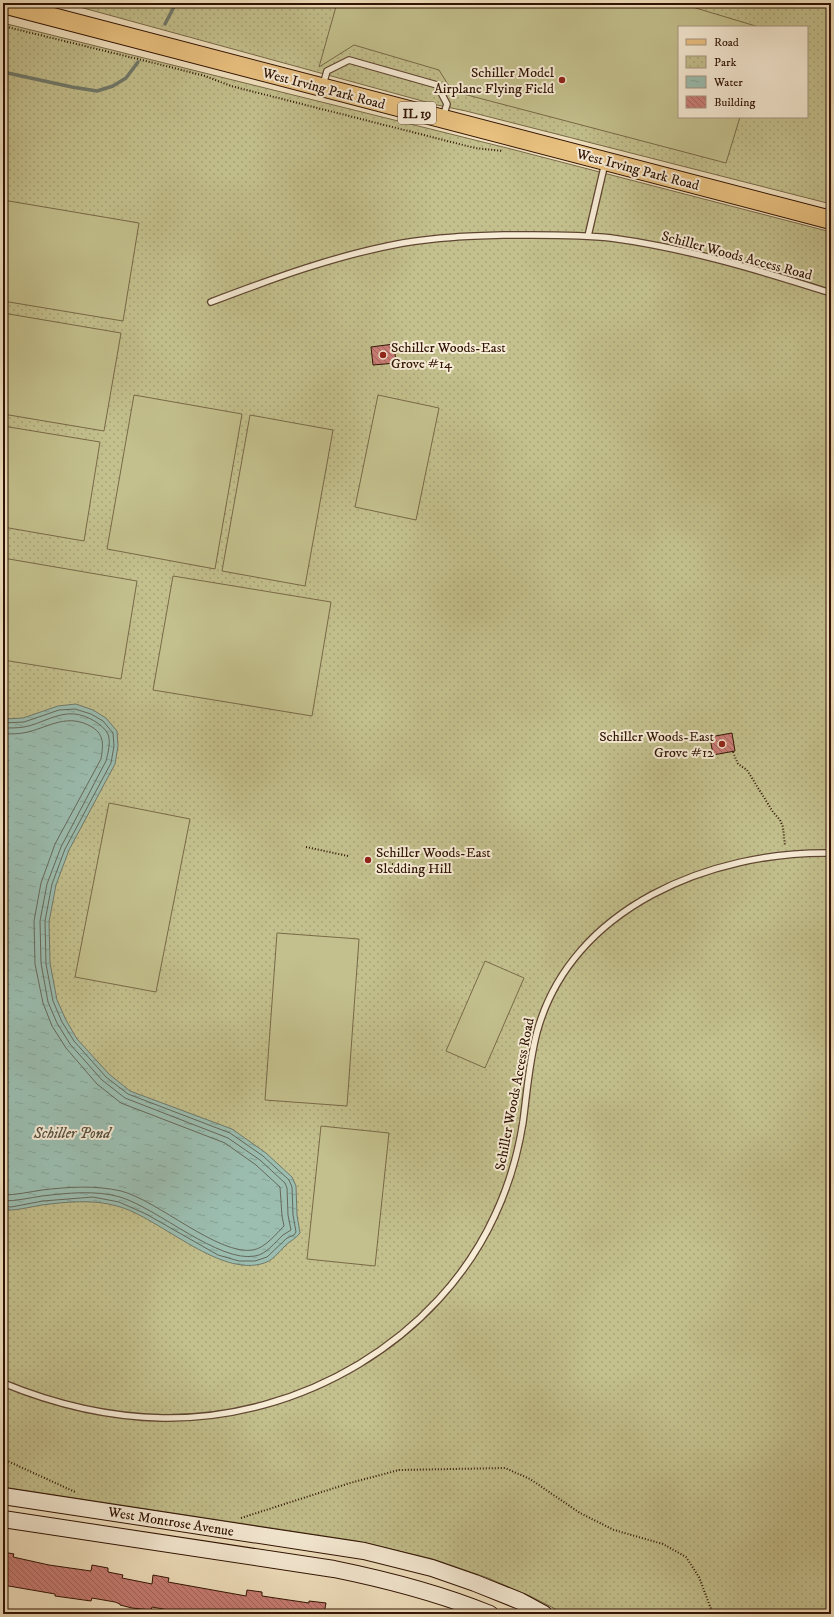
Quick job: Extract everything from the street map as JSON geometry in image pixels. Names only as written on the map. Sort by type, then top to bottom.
[{"type":"main road","name":"West Irving Park Road","points":[[3,4],[831,220]]},
{"type":"main road","name":"West Montrose Avenue","points":[[3,1496],[364,1551],[432,1568],[482,1586],[544,1614]]},
{"type":"main road","name":"West Montrose Avenue","points":[[3,1519],[334,1569],[376,1577],[461,1602],[490,1614]]},
{"type":"lane","points":[[322,88],[328,72],[349,60],[437,85],[447,104],[443,119]]},
{"type":"lane","points":[[588,236],[606,161]]},
{"type":"lane","name":"Schiller Woods Access Road","points":[[211,302],[305,268],[404,243],[493,235],[588,236],[662,246],[769,274],[831,293]]},
{"type":"lane","name":"Schiller Woods Access Road","points":[[3,1382],[53,1401],[109,1413],[165,1418],[191,1417],[217,1414],[272,1402],[319,1385],[359,1365],[400,1335],[435,1304],[467,1265],[489,1228],[504,1192],[518,1149],[531,1060],[543,1012],[551,993],[570,963],[586,944],[607,925],[636,905],[663,890],[710,871],[755,859],[785,855],[831,853]]},
{"type":"path","points":[[3,26],[154,63],[204,76],[231,86],[475,148],[505,151]]},
{"type":"path","points":[[733,752],[738,764],[747,770],[773,812],[780,820],[783,827],[785,855]]},
{"type":"path","points":[[306,847],[348,856]]},
{"type":"path","points":[[392,864],[427,872]]},
{"type":"path","points":[[3,1459],[81,1495]]},
{"type":"path","points":[[238,1518],[399,1470],[505,1468],[530,1479],[580,1513],[614,1530],[663,1544],[686,1557],[699,1577],[711,1608],[711,1614]]},
{"type":"green space","points":[[65,3],[831,3],[831,204],[466,111],[437,105]]},
{"type":"green space","name":"Schiller Model Airplane Flying Field","points":[[337,3],[679,3],[756,26],[678,26],[678,118],[740,118],[726,163],[452,91],[439,70],[354,45],[319,67]]},
{"type":"green space","points":[[3,23],[511,149],[831,232],[831,1614],[565,1614],[532,1597],[488,1578],[433,1559],[357,1541],[3,1487]]},
{"type":"green space","points":[[3,200],[139,223],[123,321],[3,301]]},
{"type":"green space","points":[[3,313],[121,333],[104,431],[3,414]]},
{"type":"green space","points":[[134,395],[242,414],[215,569],[107,549]]},
{"type":"green space","points":[[378,395],[439,408],[416,520],[355,507]]},
{"type":"green space","points":[[250,415],[333,430],[305,586],[222,571]]},
{"type":"green space","points":[[3,426],[100,442],[84,541],[3,527]]},
{"type":"green space","points":[[3,558],[137,581],[121,679],[3,660]]},
{"type":"green space","points":[[173,576],[331,602],[312,716],[153,690]]},
{"type":"green space","points":[[109,803],[190,819],[156,992],[75,977]]},
{"type":"green space","points":[[277,933],[359,939],[347,1106],[265,1100]]},
{"type":"green space","points":[[485,961],[524,978],[485,1068],[446,1051]]},
{"type":"green space","points":[[321,1126],[389,1133],[375,1266],[307,1259]]},
{"type":"water","name":"Schiller Pond","points":[[76,704],[93,710],[106,718],[117,731],[118,746],[115,764],[69,850],[56,885],[49,922],[50,963],[57,1000],[77,1039],[109,1074],[130,1091],[232,1129],[266,1153],[292,1177],[296,1186],[297,1215],[300,1233],[269,1261],[251,1265],[232,1263],[212,1256],[192,1246],[134,1212],[99,1202],[70,1202],[3,1210],[3,719],[23,718],[58,706]]},
{"type":"building","name":"Schiller Woods-East Grove #14","points":[[394,344],[396,363],[373,365],[371,347]]},
{"type":"building","name":"Schiller Woods-East Grove #12","points":[[732,733],[735,751],[713,755],[710,737]]},
{"type":"building","points":[[3,1552],[14,1554],[13,1557],[49,1565],[91,1571],[92,1565],[108,1568],[108,1572],[123,1575],[122,1578],[152,1584],[153,1575],[169,1578],[168,1582],[246,1596],[247,1590],[262,1592],[262,1596],[309,1603],[309,1601],[326,1603],[324,1614],[180,1614],[180,1612],[152,1607],[151,1610],[132,1608],[115,1602],[92,1598],[91,1601],[55,1596],[55,1594],[3,1585]]},
{"type":"waterway","points":[[165,24],[176,3]]},
{"type":"waterway","points":[[3,72],[97,91],[113,86],[126,78],[138,62]]},
{"type":"place","name":"Schiller Model Airplane Flying Field","points":[[562,80]]},
{"type":"place","name":"Schiller Woods-East Grove #14","points":[[383,355]]},
{"type":"place","name":"Schiller Woods-East Grove #12","points":[[722,744]]},
{"type":"place","name":"Schiller Woods-East Sledding Hill","points":[[368,860]]}]
